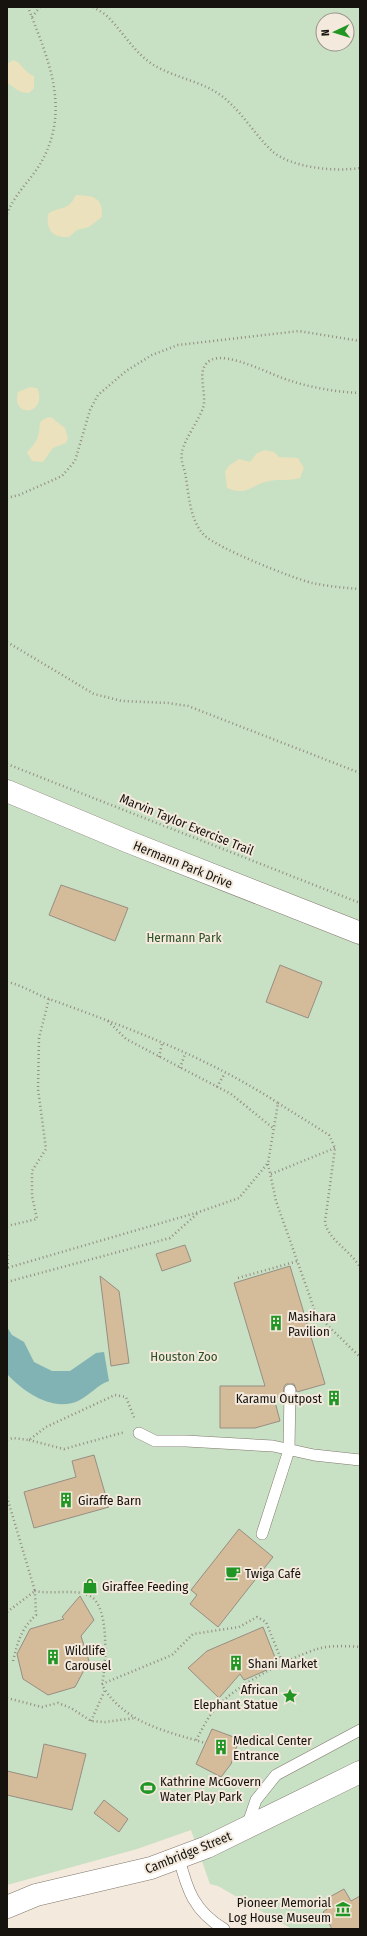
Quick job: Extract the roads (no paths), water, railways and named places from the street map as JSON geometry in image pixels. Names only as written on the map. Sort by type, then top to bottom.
[{"type":"street","name":"Hermann Park Drive","points":[[7,792],[360,933]]},
{"type":"street","name":"Cambridge Street","points":[[7,1907],[36,1895],[151,1868],[179,1858],[207,1847],[247,1828],[360,1772]]},
{"type":"lane","points":[[262,1534],[289,1450],[290,1390]]},
{"type":"lane","points":[[139,1433],[155,1441],[186,1440],[273,1446],[314,1455],[360,1460]]},
{"type":"lane","points":[[247,1828],[256,1800],[276,1774],[360,1730]]},
{"type":"lane","points":[[179,1858],[187,1889],[196,1904],[224,1929]]},
{"type":"water","points":[[7,1327],[12,1335],[24,1342],[34,1362],[52,1371],[70,1371],[96,1353],[104,1352],[109,1381],[82,1399],[68,1404],[58,1404],[39,1398],[14,1381],[7,1374]]},
{"type":"place","name":"Masihara Pavilion","points":[[276,1323]]},
{"type":"place","name":"Karamu Outpost","points":[[334,1398]]},
{"type":"place","name":"Giraffe Barn","points":[[66,1500]]},
{"type":"place","name":"Twiga Café","points":[[233,1573]]},
{"type":"place","name":"Giraffee Feeding","points":[[90,1586]]},
{"type":"place","name":"Wildlife Carousel","points":[[53,1657]]},
{"type":"place","name":"Shani Market","points":[[236,1663]]},
{"type":"place","name":"African Elephant Statue","points":[[290,1696]]},
{"type":"place","name":"Medical Center Entrance","points":[[221,1747]]},
{"type":"place","name":"Kathrine McGovern Water Play Park","points":[[148,1788]]},
{"type":"place","name":"Pioneer Memorial Log House Museum","points":[[343,1909]]},
{"type":"park label","name":"Hermann Park","points":[[184,937]]},
{"type":"park label","name":"Houston Zoo","points":[[184,1356]]}]
